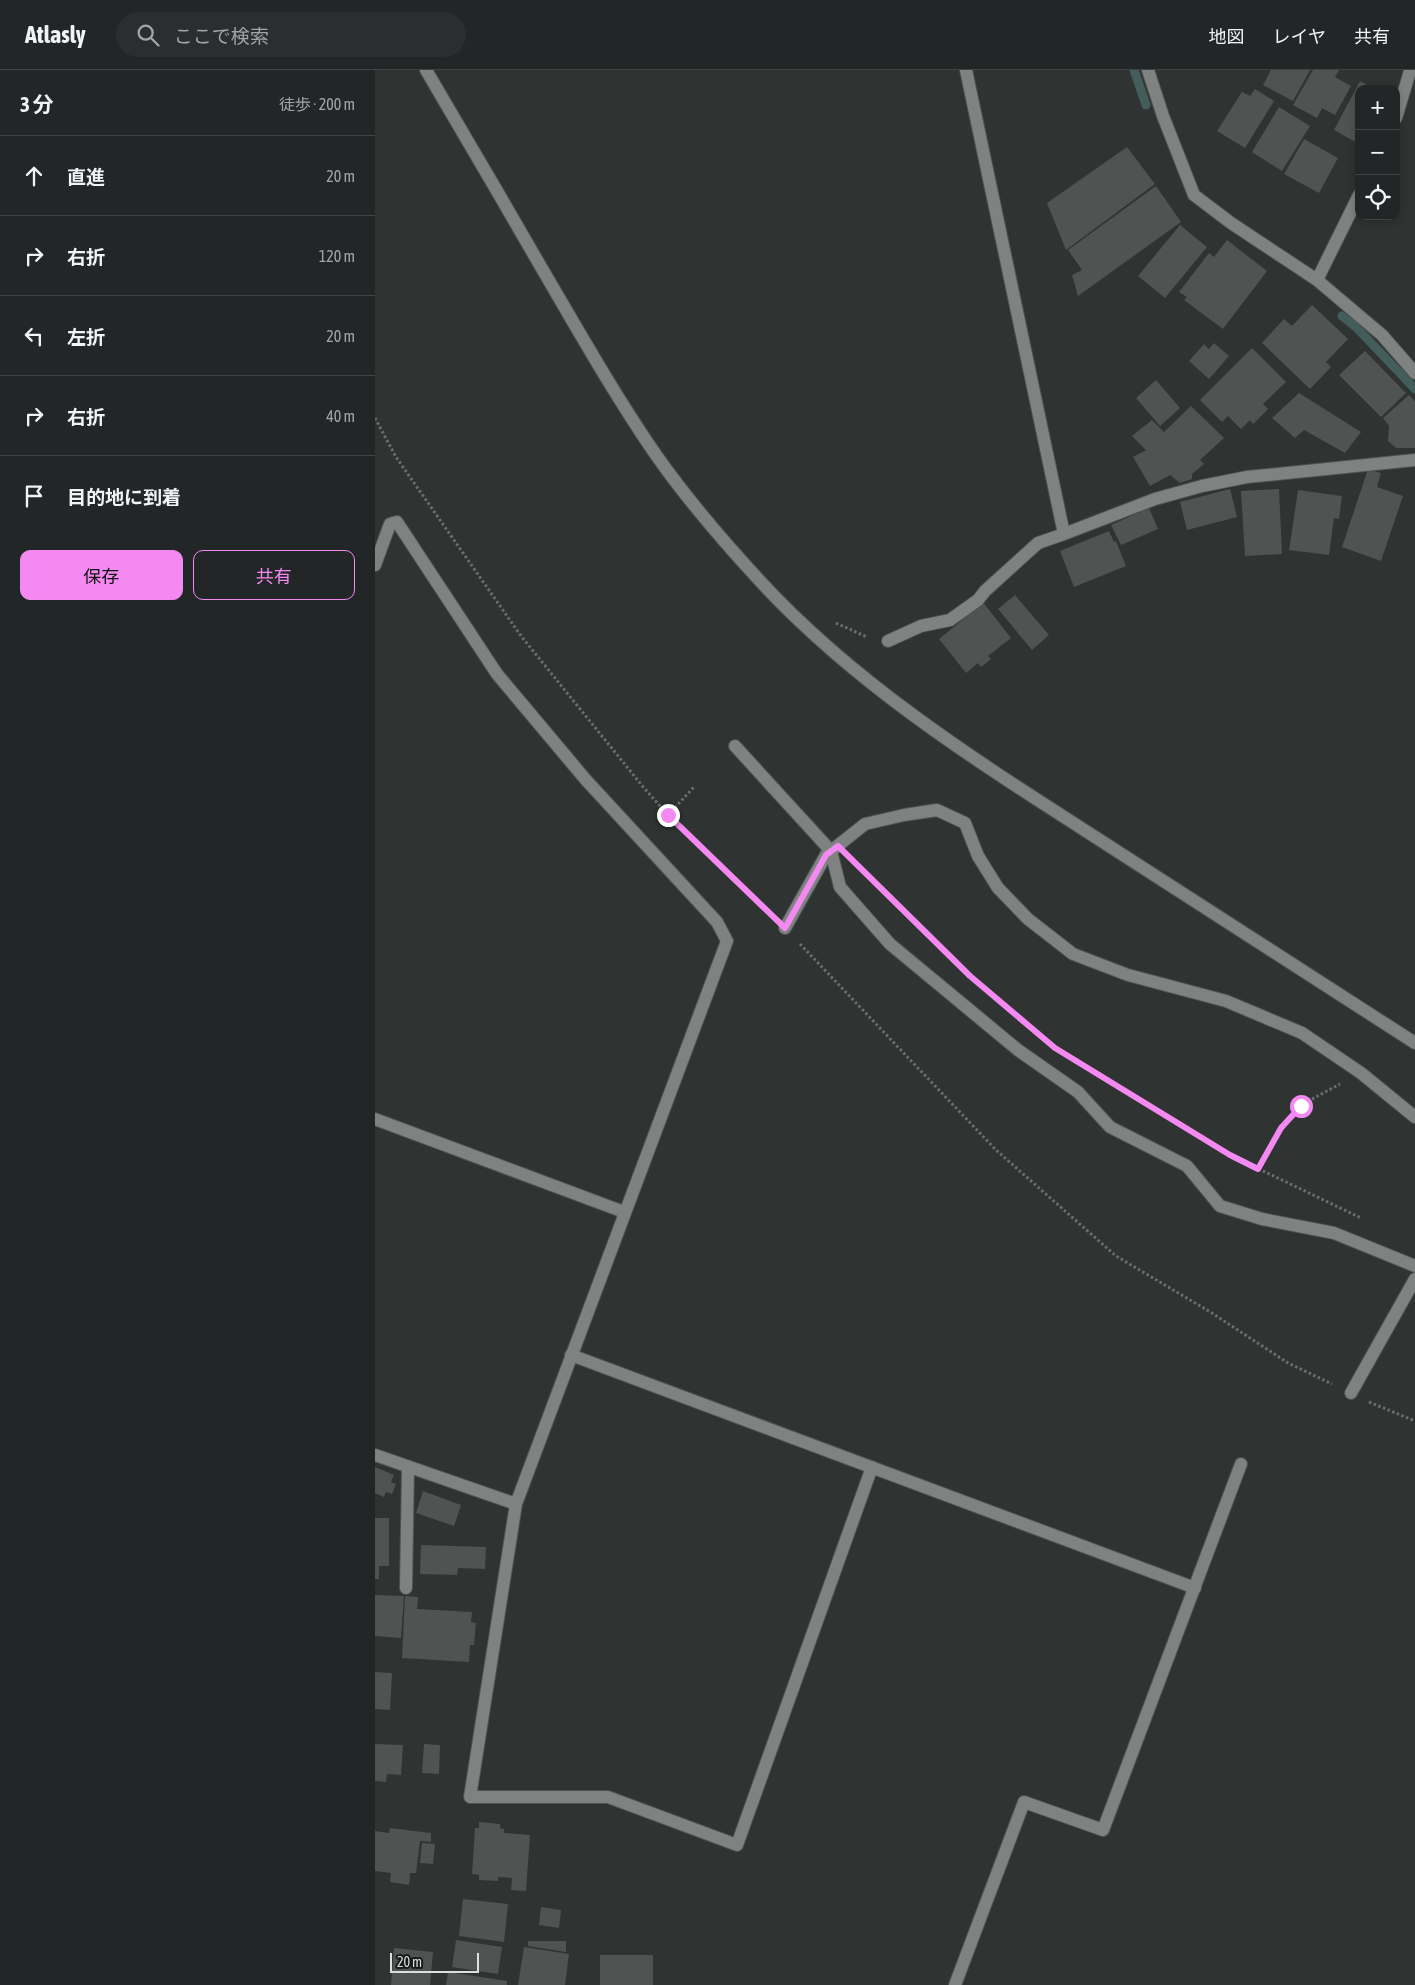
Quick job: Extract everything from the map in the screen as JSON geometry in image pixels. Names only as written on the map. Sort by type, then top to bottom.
[{"type":"street","points":[[427,70],[586,344],[657,455],[687,496],[721,537],[803,625],[892,700],[973,758],[1415,1043]]},
{"type":"street","points":[[966,70],[1064,534]]},
{"type":"street","points":[[1148,70],[1163,116],[1194,195],[1231,223],[1317,280],[1382,335],[1415,373]]},
{"type":"street","points":[[1400,105],[1411,71]]},
{"type":"street","points":[[1317,280],[1355,203]]},
{"type":"street","points":[[888,641],[921,626],[951,620],[979,600],[985,591],[1038,542],[1155,499],[1238,479],[1314,469],[1415,460]]},
{"type":"street","points":[[375,565],[390,524],[397,522],[497,674],[586,780],[717,922],[727,941],[516,1504],[470,1797],[608,1797],[737,1845],[872,1467]]},
{"type":"street","points":[[735,746],[835,848],[840,887],[890,944],[1018,1050],[1078,1092],[1110,1127],[1187,1166],[1220,1206],[1262,1220],[1334,1233],[1415,1266]]},
{"type":"street","points":[[785,928],[826,855],[865,824],[937,810],[965,823],[978,856],[998,888],[1028,919],[1073,954],[1128,975],[1226,1001],[1302,1034],[1361,1073],[1415,1117]]},
{"type":"street","points":[[375,1119],[624,1212]]},
{"type":"street","points":[[1351,1393],[1415,1279]]},
{"type":"street","points":[[571,1355],[1195,1588]]},
{"type":"street","points":[[375,1455],[516,1504]]},
{"type":"street","points":[[955,1985],[1024,1802],[1103,1830],[1241,1464]]},
{"type":"street","points":[[406,1588],[408,1467]]},
{"type":"path","points":[[375,418],[396,457],[521,636],[644,788],[668,815],[785,928],[995,1150],[1116,1256],[1212,1313],[1288,1362],[1351,1393],[1415,1421]]},
{"type":"path","points":[[835,623],[881,643],[888,641]]},
{"type":"path","points":[[668,815],[694,787]]},
{"type":"path","points":[[835,848],[970,976],[1055,1048]]},
{"type":"path","points":[[1063,1053],[1230,1155],[1369,1222]]},
{"type":"path","points":[[1258,1169],[1281,1128],[1301,1106],[1361,1073]]},
{"type":"building","points":[[1271,70],[1310,70],[1293,101],[1263,85]]},
{"type":"building","points":[[1313,70],[1339,70],[1335,77],[1351,86],[1335,115],[1322,108],[1317,118],[1293,105]]},
{"type":"building","points":[[1360,81],[1367,85],[1358,85]]},
{"type":"building","points":[[1255,89],[1274,101],[1245,148],[1217,131],[1242,92],[1250,96]]},
{"type":"building","points":[[1355,90],[1355,142],[1334,130]]},
{"type":"building","points":[[1279,107],[1310,126],[1282,171],[1252,152]]},
{"type":"building","points":[[1304,139],[1338,158],[1319,193],[1284,174]]},
{"type":"building","points":[[1127,147],[1155,184],[1066,250],[1047,203]]},
{"type":"building","points":[[1156,186],[1181,222],[1078,296],[1072,275],[1082,270],[1068,250]]},
{"type":"building","points":[[1180,225],[1207,247],[1165,298],[1138,276]]},
{"type":"building","points":[[1227,240],[1267,271],[1223,329],[1184,300],[1187,297],[1179,292],[1209,253],[1214,257]]},
{"type":"building","points":[[1312,305],[1348,339],[1326,362],[1331,367],[1310,389],[1262,343],[1284,319],[1292,326]]},
{"type":"building","points":[[1214,343],[1229,356],[1209,379],[1189,361],[1204,344],[1209,349]]},
{"type":"building","points":[[1252,348],[1286,382],[1263,404],[1268,409],[1253,424],[1250,420],[1241,429],[1228,416],[1222,422],[1200,400]]},
{"type":"building","points":[[1365,351],[1406,393],[1381,417],[1339,375]]},
{"type":"building","points":[[1156,380],[1180,408],[1160,426],[1136,398]]},
{"type":"building","points":[[1299,393],[1361,432],[1345,453],[1304,430],[1295,438],[1272,418]]},
{"type":"building","points":[[1409,395],[1415,401],[1415,448],[1396,448],[1388,441],[1389,426],[1383,418]]},
{"type":"building","points":[[1191,406],[1224,438],[1200,460],[1204,464],[1192,474],[1192,479],[1180,483],[1170,475],[1150,486],[1133,457],[1146,450],[1132,436],[1152,420],[1164,432]]},
{"type":"building","points":[[1368,469],[1381,473],[1377,487],[1403,496],[1381,561],[1342,547]]},
{"type":"building","points":[[1230,489],[1237,517],[1187,530],[1180,502]]},
{"type":"building","points":[[1279,489],[1282,554],[1245,556],[1241,491]]},
{"type":"building","points":[[1298,490],[1342,496],[1339,519],[1334,518],[1329,555],[1289,550]]},
{"type":"building","points":[[1149,508],[1158,529],[1121,545],[1111,525]]},
{"type":"building","points":[[1109,531],[1114,542],[1116,541],[1126,566],[1074,587],[1060,551]]},
{"type":"building","points":[[1015,595],[1049,635],[1032,650],[998,609]]},
{"type":"building","points":[[982,601],[1011,638],[988,656],[991,659],[981,667],[978,663],[966,673],[939,639]]},
{"type":"building","points":[[375,1467],[394,1475],[391,1482],[396,1484],[392,1494],[386,1492],[384,1497],[375,1493]]},
{"type":"building","points":[[423,1491],[461,1505],[454,1526],[416,1513]]},
{"type":"building","points":[[375,1518],[389,1518],[389,1566],[379,1566],[379,1579],[375,1579]]},
{"type":"building","points":[[421,1545],[486,1547],[485,1569],[458,1568],[457,1575],[420,1574]]},
{"type":"building","points":[[375,1595],[404,1596],[401,1638],[375,1636]]},
{"type":"building","points":[[405,1596],[418,1597],[417,1609],[472,1612],[471,1622],[476,1623],[474,1645],[470,1645],[469,1662],[402,1658]]},
{"type":"building","points":[[375,1672],[392,1673],[390,1710],[375,1709]]},
{"type":"building","points":[[375,1744],[403,1745],[401,1775],[387,1774],[386,1782],[375,1781]]},
{"type":"building","points":[[424,1744],[440,1745],[439,1774],[422,1773]]},
{"type":"building","points":[[479,1822],[500,1824],[500,1828],[504,1829],[504,1833],[530,1835],[526,1891],[511,1890],[512,1878],[498,1877],[498,1881],[479,1880],[479,1875],[472,1874],[475,1828],[479,1828]]},
{"type":"building","points":[[390,1828],[431,1833],[431,1842],[420,1841],[416,1873],[410,1873],[409,1885],[390,1882],[391,1873],[375,1871],[375,1831],[389,1833]]},
{"type":"building","points":[[422,1843],[435,1844],[433,1864],[420,1863]]},
{"type":"building","points":[[463,1899],[508,1904],[504,1942],[459,1936]]},
{"type":"building","points":[[541,1907],[561,1910],[559,1928],[539,1925]]},
{"type":"building","points":[[456,1940],[502,1947],[498,1974],[452,1967]]},
{"type":"building","points":[[528,1941],[566,1941],[566,1952],[528,1946]]},
{"type":"building","points":[[524,1947],[569,1954],[565,1985],[518,1985]]},
{"type":"building","points":[[394,1948],[433,1952],[430,1985],[391,1985]]},
{"type":"building","points":[[600,1955],[653,1955],[653,1985],[600,1985]]},
{"type":"building","points":[[448,1972],[507,1981],[507,1985],[446,1985]]},
{"type":"waterway","points":[[1134,70],[1146,105]]},
{"type":"waterway","points":[[1342,316],[1356,327],[1415,389]]},
{"type":"route","points":[[668,815],[785,928],[826,855],[838,846],[970,976],[1055,1048],[1230,1155],[1258,1169],[1281,1128],[1301,1106]]}]
